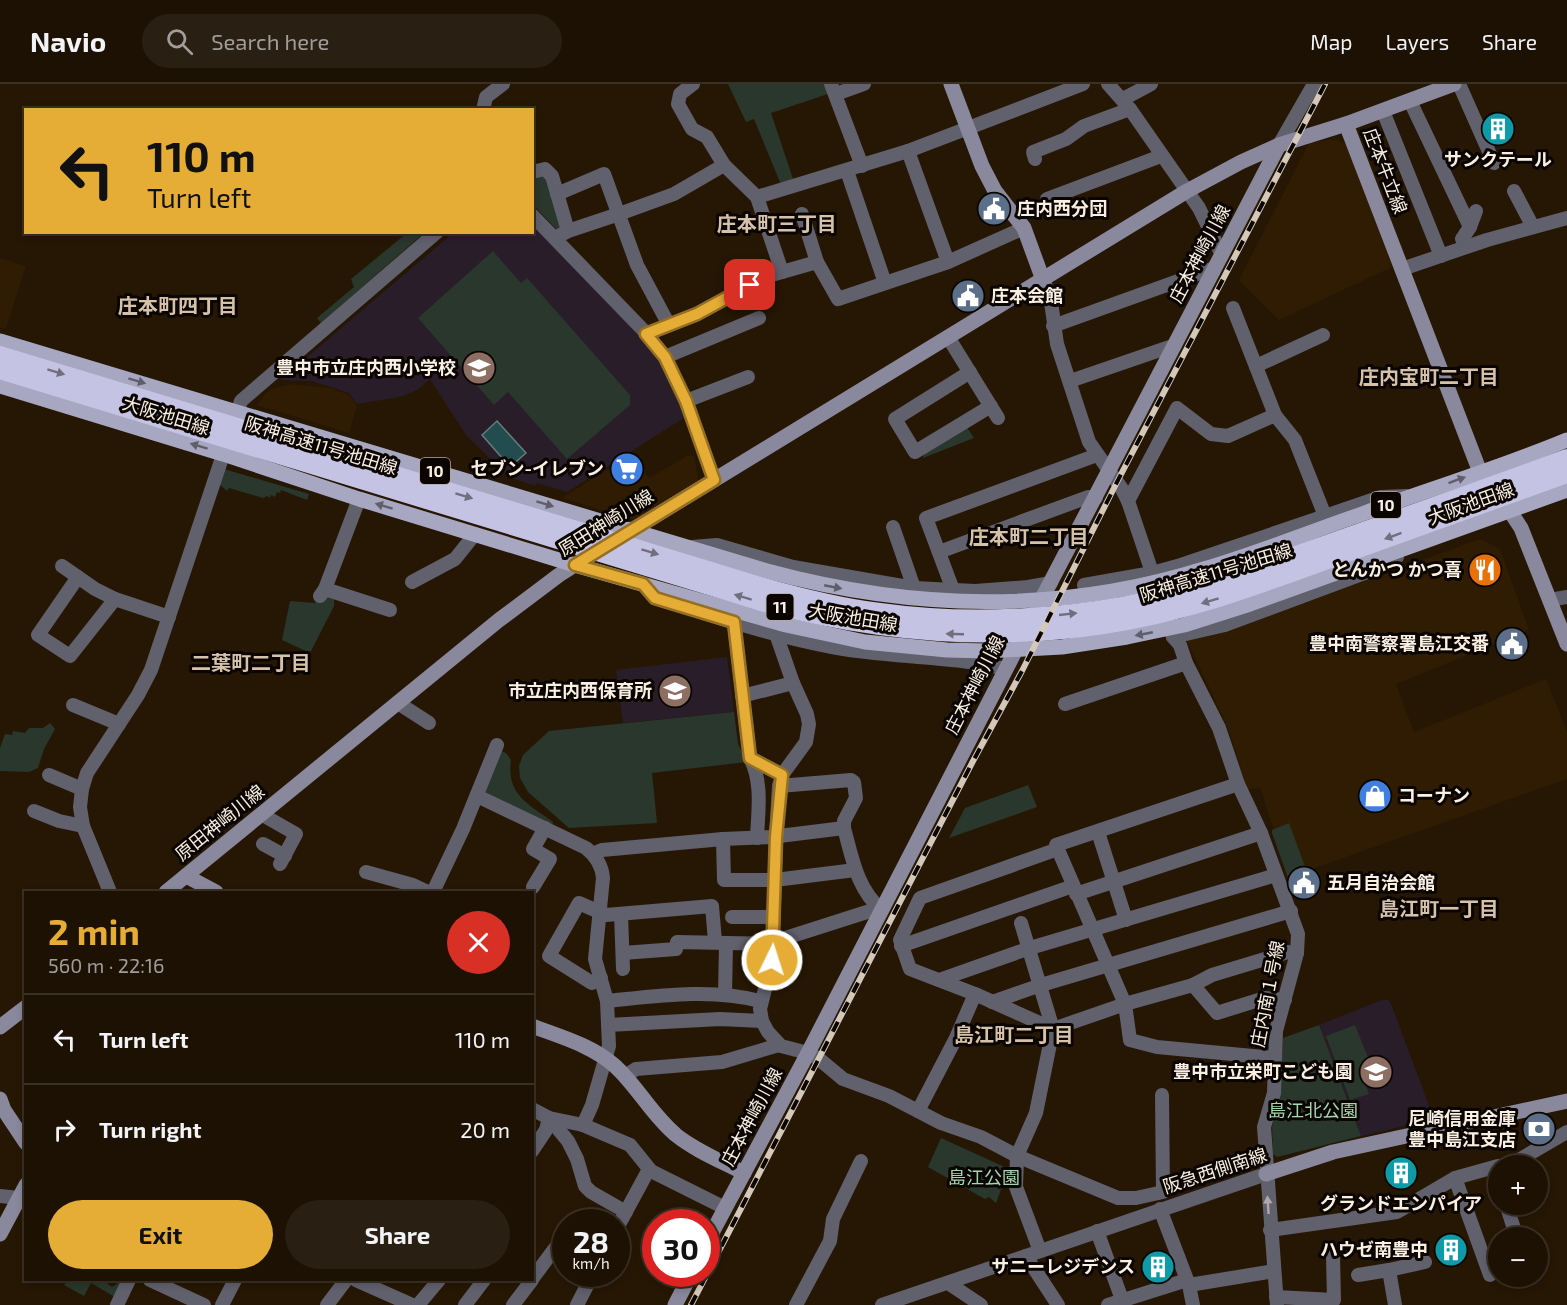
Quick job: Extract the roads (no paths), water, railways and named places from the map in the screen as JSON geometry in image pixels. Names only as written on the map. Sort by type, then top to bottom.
[{"type":"highway","name":"阪神高速11号池田線","points":[[0,355],[761,586],[840,605],[917,616],[991,619],[1028,617],[1097,610],[1165,597],[1229,578],[1567,458]]},
{"type":"highway","name":"阪神高速11号池田線","points":[[0,370],[758,601],[837,621],[917,632],[993,635],[1030,633],[1102,626],[1169,612],[1235,593],[1567,474]]},
{"type":"main road","name":"大阪池田線","points":[[0,341],[808,582],[891,597],[967,602],[1035,600],[1118,589],[1204,569],[1567,440]]},
{"type":"main road","name":"大阪池田線","points":[[0,386],[223,453],[359,499],[575,565],[786,626],[865,642],[947,650],[986,651],[1053,647],[1156,631],[1221,614],[1567,490]]},
{"type":"street","points":[[483,108],[486,97],[503,84]]},
{"type":"street","points":[[693,84],[680,94],[678,104],[692,129],[707,137],[724,165],[757,197],[782,272]]},
{"type":"street","points":[[862,166],[834,89],[864,84]]},
{"type":"street","points":[[951,84],[995,191],[1024,228],[1043,280]]},
{"type":"street","points":[[757,197],[908,151],[1083,84]]},
{"type":"street","points":[[1053,326],[1218,261],[1199,208],[1126,104],[1108,84]]},
{"type":"street","points":[[1035,159],[1033,152],[1066,139],[1084,126],[1126,104],[1151,84]]},
{"type":"street","points":[[1279,146],[1314,84]]},
{"type":"street","points":[[1346,124],[1454,84]]},
{"type":"street","points":[[1459,84],[1494,163]]},
{"type":"street","points":[[1410,101],[1466,233],[1476,211]]},
{"type":"street","points":[[1383,111],[1441,256]]},
{"type":"street","name":"庄本牛立線","points":[[1043,280],[1187,191],[1241,162],[1279,146],[1346,124],[1480,472],[1512,511],[1521,528],[1567,644]]},
{"type":"street","name":"庄本神崎川線","points":[[720,1217],[808,1053],[1005,669],[1279,146]]},
{"type":"street","points":[[908,151],[948,262]]},
{"type":"street","points":[[1047,199],[1161,156]]},
{"type":"street","points":[[555,238],[568,231],[674,194],[724,165]]},
{"type":"street","points":[[534,172],[545,169],[552,176],[568,231]]},
{"type":"street","points":[[847,171],[885,283]]},
{"type":"street","points":[[557,194],[604,174],[637,265],[669,326]]},
{"type":"street","points":[[1514,191],[1533,227]]},
{"type":"street","points":[[802,214],[817,262],[838,299],[948,262],[1024,228]]},
{"type":"street","points":[[534,217],[646,334],[665,357],[686,401],[714,480]]},
{"type":"street","points":[[1402,269],[1567,218]]},
{"type":"street","points":[[110,891],[83,826],[80,807],[82,789],[87,773],[138,695],[151,670],[242,401],[435,234]]},
{"type":"street","points":[[646,334],[697,314],[768,276],[817,262]]},
{"type":"street","name":"庄内南１号線","points":[[1043,280],[1050,295],[1057,344],[1089,442],[1128,501],[1173,637],[1180,645],[1186,663],[1219,728],[1238,784],[1261,833],[1298,934],[1297,953],[1276,1031],[1274,1093],[1264,1126],[1276,1301]]},
{"type":"street","name":"原田神崎川線","points":[[167,891],[499,620],[575,565],[1043,280]]},
{"type":"street","points":[[1233,308],[1275,415],[1295,440],[1325,516]]},
{"type":"street","points":[[665,357],[759,318]]},
{"type":"street","points":[[1256,366],[1323,335]]},
{"type":"street","points":[[948,337],[970,372],[994,412],[915,453],[895,419],[970,372]]},
{"type":"street","points":[[1070,381],[1175,345]]},
{"type":"street","points":[[686,401],[748,377]]},
{"type":"street","points":[[1128,501],[1177,408],[1211,434],[1228,436],[1275,415]]},
{"type":"street","points":[[953,590],[926,518],[1097,455]]},
{"type":"street","points":[[1084,585],[1152,573],[1381,497],[1413,496]]},
{"type":"street","points":[[939,552],[1088,497],[1096,498]]},
{"type":"street","points":[[359,499],[322,593],[390,610]]},
{"type":"street","points":[[893,527],[915,588]]},
{"type":"street","points":[[412,582],[455,559],[475,534]]},
{"type":"street","points":[[1173,637],[1225,625],[1365,573],[1431,539]]},
{"type":"street","points":[[687,547],[717,545],[794,567],[915,588],[975,591],[1051,583]]},
{"type":"street","points":[[62,566],[95,590],[169,617]]},
{"type":"street","points":[[78,577],[38,635],[70,656],[115,599]]},
{"type":"street","points":[[643,584],[655,598],[776,634],[831,647],[883,655],[983,664],[1005,669]]},
{"type":"street","points":[[1550,600],[1567,597]]},
{"type":"street","points":[[734,622],[750,758],[756,769],[759,791],[757,838]]},
{"type":"street","points":[[776,634],[793,683],[807,714],[809,730],[803,747],[780,781],[773,943],[768,977],[760,1001],[762,1021],[768,1032],[779,1045],[808,1053],[830,1066],[843,1079],[889,1095],[941,1123],[981,1137],[1017,1156],[1118,1198],[1163,1192],[1162,1095]]},
{"type":"street","points":[[1065,704],[1186,663]]},
{"type":"street","points":[[742,696],[793,683]]},
{"type":"street","points":[[398,703],[429,723]]},
{"type":"street","points":[[73,705],[119,724]]},
{"type":"street","points":[[433,891],[477,796],[497,745]]},
{"type":"street","points":[[750,758],[780,781],[851,780],[854,782],[856,798],[844,821],[844,828],[855,870],[869,898],[882,910]]},
{"type":"street","points":[[49,775],[82,789]]},
{"type":"street","points":[[1238,784],[1056,845],[1125,1004],[1130,1040],[1157,1047],[1274,1058]]},
{"type":"street","points":[[477,796],[586,848],[599,862],[603,878],[595,959],[607,1001],[609,1046],[592,1105],[583,1125]]},
{"type":"street","points":[[34,811],[60,821],[83,826]]},
{"type":"street","points":[[261,814],[296,834],[282,860],[263,844]]},
{"type":"street","points":[[533,887],[550,859],[533,849],[545,828]]},
{"type":"street","points":[[593,854],[602,850],[723,839],[776,837],[844,828]]},
{"type":"street","points":[[1098,832],[1126,920]]},
{"type":"street","points":[[901,946],[1075,890],[1114,882],[1261,833]]},
{"type":"street","points":[[723,839],[724,880],[775,880],[855,870]]},
{"type":"street","points":[[1058,849],[920,898],[900,940],[910,969],[975,994],[1053,1029],[1125,1004],[1193,985],[1212,975],[1288,952],[1297,953]]},
{"type":"street","points":[[366,872],[413,885],[426,891]]},
{"type":"street","points":[[939,980],[1030,948],[1276,875]]},
{"type":"street","points":[[186,876],[214,891]]},
{"type":"street","points":[[601,978],[592,982],[549,956],[579,903],[606,915],[712,906],[720,942],[725,995]]},
{"type":"street","points":[[622,953],[676,949],[677,942],[773,943],[870,911],[882,910]]},
{"type":"street","points":[[992,1002],[1291,911]]},
{"type":"street","points":[[621,914],[623,969]]},
{"type":"street","points":[[732,917],[774,917]]},
{"type":"street","points":[[1021,923],[1053,1029],[1036,1113],[1017,1156],[1016,1186],[1040,1251]]},
{"type":"street","points":[[1193,985],[1217,1013],[1265,998],[1284,1000]]},
{"type":"street","points":[[918,1111],[956,1038],[975,994]]},
{"type":"street","points":[[607,1001],[658,996],[725,995],[760,1001]]},
{"type":"street","points":[[0,1027],[24,1009]]},
{"type":"street","points":[[608,1025],[720,1019],[762,1021]]},
{"type":"street","points":[[534,1027],[582,1045],[606,1059],[624,1076],[652,1112],[678,1136],[744,1173]]},
{"type":"street","points":[[624,1076],[636,1069],[722,1062],[779,1045]]},
{"type":"street","points":[[0,1099],[5,1120],[24,1141]]},
{"type":"street","name":"阪急西側南線","points":[[882,1305],[1333,1152],[1567,1101]]},
{"type":"street","points":[[534,1110],[549,1118],[583,1125],[630,1145],[649,1169],[725,1208]]},
{"type":"street","points":[[534,1148],[546,1131],[549,1118]]},
{"type":"street","points":[[549,1118],[568,1141],[577,1159],[585,1186],[621,1209]]},
{"type":"street","points":[[1527,1155],[1567,1132]]},
{"type":"street","points":[[796,1305],[830,1241],[833,1219],[861,1161]]},
{"type":"street","points":[[628,1209],[649,1169]]},
{"type":"street","points":[[1270,1230],[1397,1212],[1455,1178],[1488,1170]]},
{"type":"street","points":[[1455,1178],[1488,1269]]},
{"type":"street","points":[[0,1196],[22,1191]]},
{"type":"street","points":[[0,1233],[22,1191]]},
{"type":"street","points":[[1160,1209],[1188,1283],[1193,1305]]},
{"type":"street","points":[[1097,1231],[1123,1302]]},
{"type":"street","points":[[534,1276],[552,1252]]},
{"type":"street","points":[[1026,1256],[1058,1305]]},
{"type":"street","points":[[1276,1301],[1334,1300],[1333,1256]]},
{"type":"street","points":[[1358,1275],[1425,1262]]},
{"type":"street","points":[[1389,1270],[1395,1305]]},
{"type":"street","points":[[1108,1305],[1188,1283],[1274,1271]]},
{"type":"street","points":[[117,1305],[129,1281]]},
{"type":"street","points":[[152,1281],[204,1305]]},
{"type":"street","points":[[222,1305],[234,1281]]},
{"type":"street","points":[[327,1305],[345,1281]]},
{"type":"street","points":[[359,1281],[412,1305]]},
{"type":"street","points":[[418,1305],[438,1281]]},
{"type":"street","points":[[465,1305],[483,1281]]},
{"type":"street","points":[[513,1305],[531,1281]]},
{"type":"street","points":[[948,1282],[981,1305]]},
{"type":"street","points":[[577,1305],[586,1287]]},
{"type":"street","points":[[675,1305],[684,1287]]},
{"type":"water","points":[[497,421],[526,453],[510,467],[482,435]]},
{"type":"railway","points":[[691,1305],[1325,84]]},
{"type":"place","name":"サンクテール","points":[[1498,129]]},
{"type":"place","name":"庄内西分団","points":[[994,209]]},
{"type":"place","name":"庄本会館","points":[[968,296]]},
{"type":"place","name":"豊中市立庄内西小学校","points":[[479,368]]},
{"type":"place","name":"セブン-イレブン","points":[[627,469]]},
{"type":"place","name":"とんかつ かつ喜","points":[[1485,570]]},
{"type":"place","name":"豊中南警察署島江交番","points":[[1512,644]]},
{"type":"place","name":"市立庄内西保育所","points":[[675,691]]},
{"type":"place","name":"コーナン","points":[[1375,796]]},
{"type":"place","name":"五月自治会館","points":[[1304,883]]},
{"type":"place","name":"豊中市立栄町こども園","points":[[1376,1072]]},
{"type":"place","name":"尼崎信用金庫 豊中島江支店","points":[[1539,1129]]},
{"type":"place","name":"グランドエンパイア","points":[[1401,1173]]},
{"type":"place","name":"ハウゼ南豊中","points":[[1451,1250]]},
{"type":"place","name":"サニーレジデンス","points":[[1158,1267]]},
{"type":"district","name":"庄本町三丁目","points":[[777,224]]},
{"type":"district","name":"庄本町四丁目","points":[[178,306]]},
{"type":"district","name":"庄内宝町二丁目","points":[[1429,377]]},
{"type":"district","name":"庄本町二丁目","points":[[1029,537]]},
{"type":"district","name":"二葉町二丁目","points":[[251,663]]},
{"type":"district","name":"島江町一丁目","points":[[1439,909]]},
{"type":"district","name":"島江町二丁目","points":[[1014,1035]]},
{"type":"park label","name":"島江北公園","points":[[1313,1111]]},
{"type":"park label","name":"島江公園","points":[[984,1178]]}]
